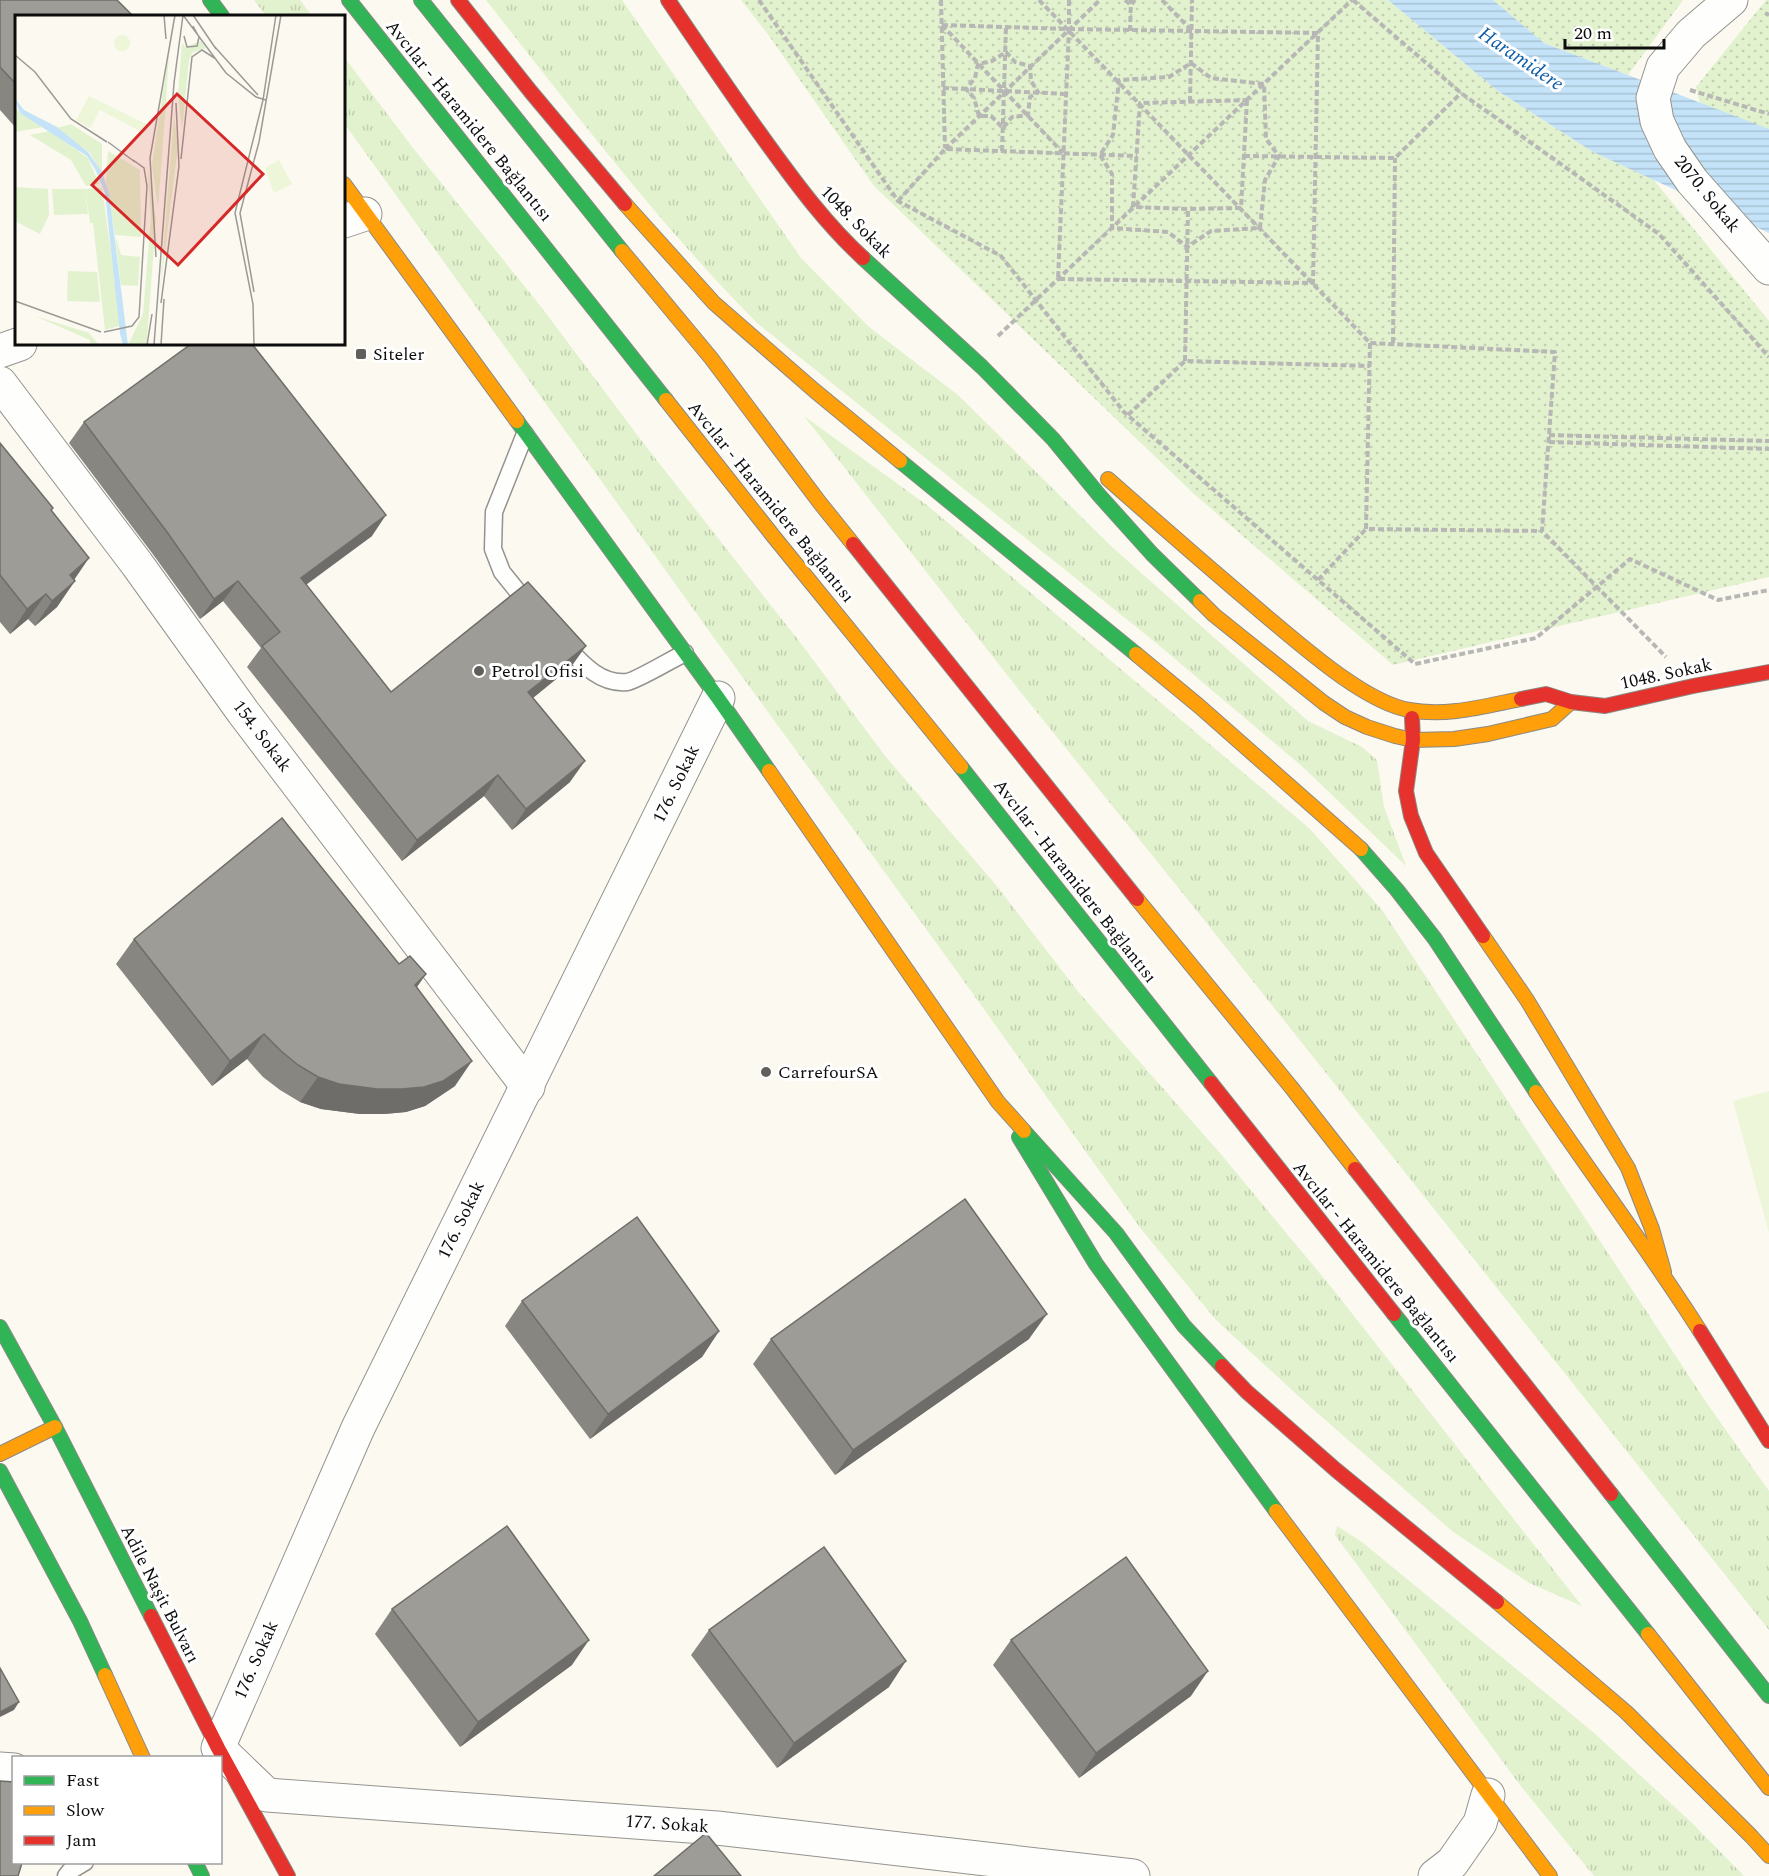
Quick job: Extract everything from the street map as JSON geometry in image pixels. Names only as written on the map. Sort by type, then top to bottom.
[{"type":"main road","points":[[210,0],[221,15]]},
{"type":"main road","name":"Avcılar - Haramidere Bağlantısı","points":[[349,0],[774,537],[916,710],[1092,931],[1253,1138],[1769,1788]]},
{"type":"main road","name":"Avcılar - Haramidere Bağlantısı","points":[[421,0],[592,215],[711,358],[827,512],[1136,898],[1291,1087],[1769,1696]]},
{"type":"main road","points":[[458,0],[531,92],[612,188],[714,303],[815,391],[1199,706],[1359,847],[1397,890],[1435,939],[1575,1150],[1667,1279],[1769,1441]]},
{"type":"main road","name":"1048. Sokak","points":[[668,0],[727,88],[806,197],[848,245],[974,360],[1053,439],[1097,470],[1306,649],[1373,696],[1408,710],[1433,712],[1462,711],[1546,694],[1571,702],[1605,706],[1769,672]]},
{"type":"main road","points":[[345,187],[354,218],[525,434],[718,698],[998,1102],[1095,1264],[1284,1522],[1550,1876]]},
{"type":"main road","points":[[1053,439],[1152,554],[1214,615],[1324,703],[1345,717],[1367,727],[1413,740],[1454,739],[1552,719],[1571,702]]},
{"type":"main road","points":[[1408,710],[1413,719],[1413,740],[1406,791],[1411,816],[1426,853],[1527,1000],[1628,1168],[1652,1229],[1667,1279]]},
{"type":"main road","points":[[998,1102],[1116,1233],[1184,1326],[1247,1392],[1336,1470],[1556,1651],[1626,1712],[1769,1857]]},
{"type":"main road","name":"Adile Naşit Bulvarı","points":[[0,1327],[55,1427],[218,1756]]},
{"type":"main road","points":[[0,1454],[55,1427]]},
{"type":"main road","points":[[0,1471],[80,1621],[142,1756]]},
{"type":"main road","name":"Adile Naşit Bulvarı","points":[[222,1764],[288,1876]]},
{"type":"street","name":"2070. Sokak","points":[[1731,0],[1691,34],[1663,68],[1653,98],[1657,121],[1670,148],[1692,181],[1769,268]]},
{"type":"street","points":[[0,351],[17,345]]},
{"type":"street","name":"154. Sokak","points":[[0,383],[137,564],[243,712],[528,1087]]},
{"type":"street","name":"176. Sokak","points":[[214,1750],[358,1428],[718,698]]},
{"type":"street","name":"177. Sokak","points":[[214,1750],[221,1756]]},
{"type":"street","name":"177. Sokak","points":[[222,1757],[267,1795],[717,1828],[1133,1876]]},
{"type":"street","points":[[1435,1876],[1452,1863],[1480,1823],[1488,1795]]},
{"type":"lane","points":[[525,434],[494,512],[494,549],[502,572],[539,617]]},
{"type":"lane","points":[[554,634],[586,668],[608,681],[629,682],[685,653]]},
{"type":"lane","points":[[66,1876],[83,1864]]},
{"type":"path","points":[[759,0],[898,201],[1001,256],[1128,416],[1415,664],[1536,638],[1630,559],[1718,600],[1769,590]]},
{"type":"path","points":[[941,0],[945,149]]},
{"type":"path","points":[[1039,0],[1370,343],[1366,529],[1318,579]]},
{"type":"path","points":[[1058,279],[1069,0]]},
{"type":"path","points":[[898,201],[945,149],[1100,0]]},
{"type":"path","points":[[1125,0],[1132,2],[1130,31]]},
{"type":"path","points":[[1162,0],[1192,31]]},
{"type":"path","points":[[1190,102],[1192,0]]},
{"type":"path","points":[[974,360],[1353,0],[1461,93],[1659,234],[1769,357]]},
{"type":"path","points":[[942,26],[1318,33]]},
{"type":"path","points":[[942,26],[1064,154]]},
{"type":"path","points":[[1002,151],[1006,27]]},
{"type":"path","points":[[1313,283],[1318,33]]},
{"type":"path","points":[[978,64],[992,62],[1006,52]]},
{"type":"path","points":[[1006,52],[1015,62],[1030,66]]},
{"type":"path","points":[[1119,81],[1169,77],[1191,63]]},
{"type":"path","points":[[1191,63],[1211,78],[1264,84]]},
{"type":"path","points":[[966,89],[975,78],[978,64]]},
{"type":"path","points":[[1030,66],[1031,81],[1038,92]]},
{"type":"path","points":[[1659,80],[1769,114]]},
{"type":"path","points":[[1100,155],[1113,135],[1119,81]]},
{"type":"path","points":[[1264,84],[1266,139],[1279,156]]},
{"type":"path","points":[[943,88],[1066,94]]},
{"type":"path","points":[[966,89],[974,98],[979,116]]},
{"type":"path","points":[[1028,116],[1030,97],[1038,92]]},
{"type":"path","points":[[1393,344],[1395,158],[1461,93]]},
{"type":"path","points":[[1140,103],[1247,100]]},
{"type":"path","points":[[1241,208],[1247,100]]},
{"type":"path","points":[[1133,207],[1140,103]]},
{"type":"path","points":[[979,116],[991,116],[1003,128]]},
{"type":"path","points":[[1003,128],[1012,117],[1028,116]]},
{"type":"path","points":[[945,149],[1137,156]]},
{"type":"path","points":[[1100,155],[1112,174],[1112,228]]},
{"type":"path","points":[[1244,156],[1395,158]]},
{"type":"path","points":[[1260,228],[1264,180],[1279,156]]},
{"type":"path","points":[[1133,207],[1241,208]]},
{"type":"path","points":[[1128,416],[1185,361],[1188,209]]},
{"type":"path","points":[[1112,228],[1168,232],[1187,247]]},
{"type":"path","points":[[1187,247],[1211,231],[1260,228]]},
{"type":"path","points":[[1058,279],[1313,283]]},
{"type":"path","points":[[1370,343],[1555,352],[1542,531]]},
{"type":"path","points":[[1185,361],[1370,366]]},
{"type":"path","points":[[1549,435],[1769,441]]},
{"type":"path","points":[[1549,442],[1769,449]]},
{"type":"path","points":[[1366,529],[1542,531],[1693,686]]},
{"type":"green space","points":[[254,0],[300,0],[311,15],[265,15]]},
{"type":"green space","points":[[486,0],[622,0],[801,258],[869,327],[958,395],[1112,547],[1308,721],[1362,747],[1377,760],[1384,807],[1406,866],[1304,768],[1155,642],[757,323],[720,285],[651,206]]},
{"type":"green space","points":[[741,0],[1388,0],[1498,91],[1593,152],[1653,179],[1769,321],[1769,577],[1393,665],[1194,494],[874,186],[767,33]]},
{"type":"green space","points":[[1493,0],[1683,0],[1628,75],[1544,43]]},
{"type":"green space","points":[[1766,0],[1769,0],[1769,150],[1705,127],[1696,87]]},
{"type":"green space","points":[[345,58],[413,148],[542,308],[886,757],[996,885],[1080,994],[1219,1152],[1332,1288],[1582,1606],[1529,1583],[1452,1531],[1306,1403],[1216,1320],[1141,1229],[345,124]]},
{"type":"green space","points":[[804,416],[928,506],[1310,829],[1382,910],[1708,1405],[1769,1491],[1769,1630],[1019,690]]},
{"type":"green space","points":[[1769,1091],[1769,1233],[1733,1101]]},
{"type":"green space","points":[[1337,1526],[1362,1542],[1593,1732],[1691,1822],[1744,1876],[1594,1876],[1520,1785],[1335,1535]]},
{"type":"water","name":"Haramidere","points":[[1388,0],[1493,0],[1544,43],[1769,129],[1769,233],[1593,152],[1498,91]]},
{"type":"building","points":[[0,0],[117,0],[132,15],[15,15],[15,83],[0,67]]},
{"type":"building","points":[[190,345],[253,345],[386,515],[301,578],[391,692],[528,582],[586,646],[528,692],[585,761],[526,809],[498,775],[417,840],[262,646],[280,632],[238,581],[214,599],[84,422]]},
{"type":"building","points":[[0,443],[53,508],[51,510],[89,558],[70,575],[75,581],[52,601],[46,594],[27,609],[0,575]]},
{"type":"building","points":[[282,818],[399,964],[410,956],[426,974],[415,985],[472,1061],[443,1081],[424,1087],[377,1089],[339,1084],[318,1077],[298,1065],[264,1034],[230,1061],[134,939]]},
{"type":"building","points":[[965,1199],[1047,1314],[853,1450],[771,1339]]},
{"type":"building","points":[[637,1217],[719,1331],[608,1414],[522,1301]]},
{"type":"building","points":[[507,1526],[589,1640],[478,1722],[392,1609]]},
{"type":"building","points":[[824,1547],[906,1661],[794,1743],[709,1630]]},
{"type":"building","points":[[1126,1557],[1208,1671],[1096,1753],[1011,1640]]},
{"type":"building","points":[[0,1668],[19,1702],[0,1712]]},
{"type":"building","points":[[0,1781],[12,1782],[12,1864],[22,1864],[18,1876],[0,1876]]},
{"type":"building","points":[[706,1833],[741,1876],[654,1876]]},
{"type":"traffic: fast","points":[[210,0],[221,15]]},
{"type":"traffic: fast","points":[[349,0],[666,400]]},
{"type":"traffic: fast","points":[[421,0],[622,251]]},
{"type":"traffic: fast","points":[[863,258],[982,367],[1053,439],[1152,554],[1200,601]]},
{"type":"traffic: fast","points":[[517,421],[769,771]]},
{"type":"traffic: fast","points":[[900,461],[1136,654]]},
{"type":"traffic: fast","points":[[961,767],[1211,1083]]},
{"type":"traffic: fast","points":[[1361,849],[1435,939],[1536,1092]]},
{"type":"traffic: fast","points":[[1024,1131],[1116,1233],[1184,1326],[1222,1366]]},
{"type":"traffic: fast","points":[[1019,1137],[1096,1264],[1276,1511]]},
{"type":"traffic: fast","points":[[1394,1314],[1648,1634]]},
{"type":"traffic: fast","points":[[0,1327],[55,1427],[151,1616]]},
{"type":"traffic: fast","points":[[0,1471],[80,1621],[105,1675]]},
{"type":"traffic: fast","points":[[1611,1494],[1769,1696]]},
{"type":"traffic: fast","points":[[196,1864],[202,1876]]},
{"type":"traffic: slow","points":[[345,185],[517,421]]},
{"type":"traffic: slow","points":[[625,204],[714,303],[900,461]]},
{"type":"traffic: slow","points":[[622,251],[711,358],[853,544]]},
{"type":"traffic: slow","points":[[666,400],[961,767]]},
{"type":"traffic: slow","points":[[1108,479],[1297,642],[1334,671],[1373,696],[1391,705],[1423,712],[1466,710],[1521,699]]},
{"type":"traffic: slow","points":[[1200,601],[1214,615],[1324,703],[1345,717],[1395,736],[1413,740],[1454,739],[1488,734],[1552,719],[1571,702]]},
{"type":"traffic: slow","points":[[1136,654],[1199,706],[1361,849]]},
{"type":"traffic: slow","points":[[769,771],[998,1102],[1024,1131]]},
{"type":"traffic: slow","points":[[1137,899],[1355,1169]]},
{"type":"traffic: slow","points":[[1483,936],[1527,1000],[1628,1168],[1652,1229],[1664,1272]]},
{"type":"traffic: slow","points":[[1536,1092],[1700,1331]]},
{"type":"traffic: slow","points":[[0,1454],[55,1427]]},
{"type":"traffic: slow","points":[[1276,1511],[1550,1876]]},
{"type":"traffic: slow","points":[[1497,1602],[1626,1712],[1769,1856]]},
{"type":"traffic: slow","points":[[1648,1634],[1769,1788]]},
{"type":"traffic: slow","points":[[105,1675],[142,1756]]},
{"type":"traffic: jam","points":[[458,0],[625,204]]},
{"type":"traffic: jam","points":[[668,0],[730,92],[791,176],[825,219],[863,258]]},
{"type":"traffic: jam","points":[[853,544],[1137,899]]},
{"type":"traffic: jam","points":[[1521,699],[1546,694],[1571,702],[1605,706],[1769,672]]},
{"type":"traffic: jam","points":[[1412,718],[1413,740],[1406,791],[1411,816],[1426,853],[1483,936]]},
{"type":"traffic: jam","points":[[1211,1083],[1394,1314]]},
{"type":"traffic: jam","points":[[1355,1169],[1611,1494]]},
{"type":"traffic: jam","points":[[1700,1331],[1769,1441]]},
{"type":"traffic: jam","points":[[1222,1366],[1247,1392],[1336,1470],[1497,1602]]},
{"type":"traffic: jam","points":[[151,1616],[218,1748],[288,1876]]},
{"type":"place","name":"Siteler","points":[[361,354]]},
{"type":"place","name":"Petrol Ofisi","points":[[479,671]]},
{"type":"place","name":"CarrefourSA","points":[[766,1072]]}]
